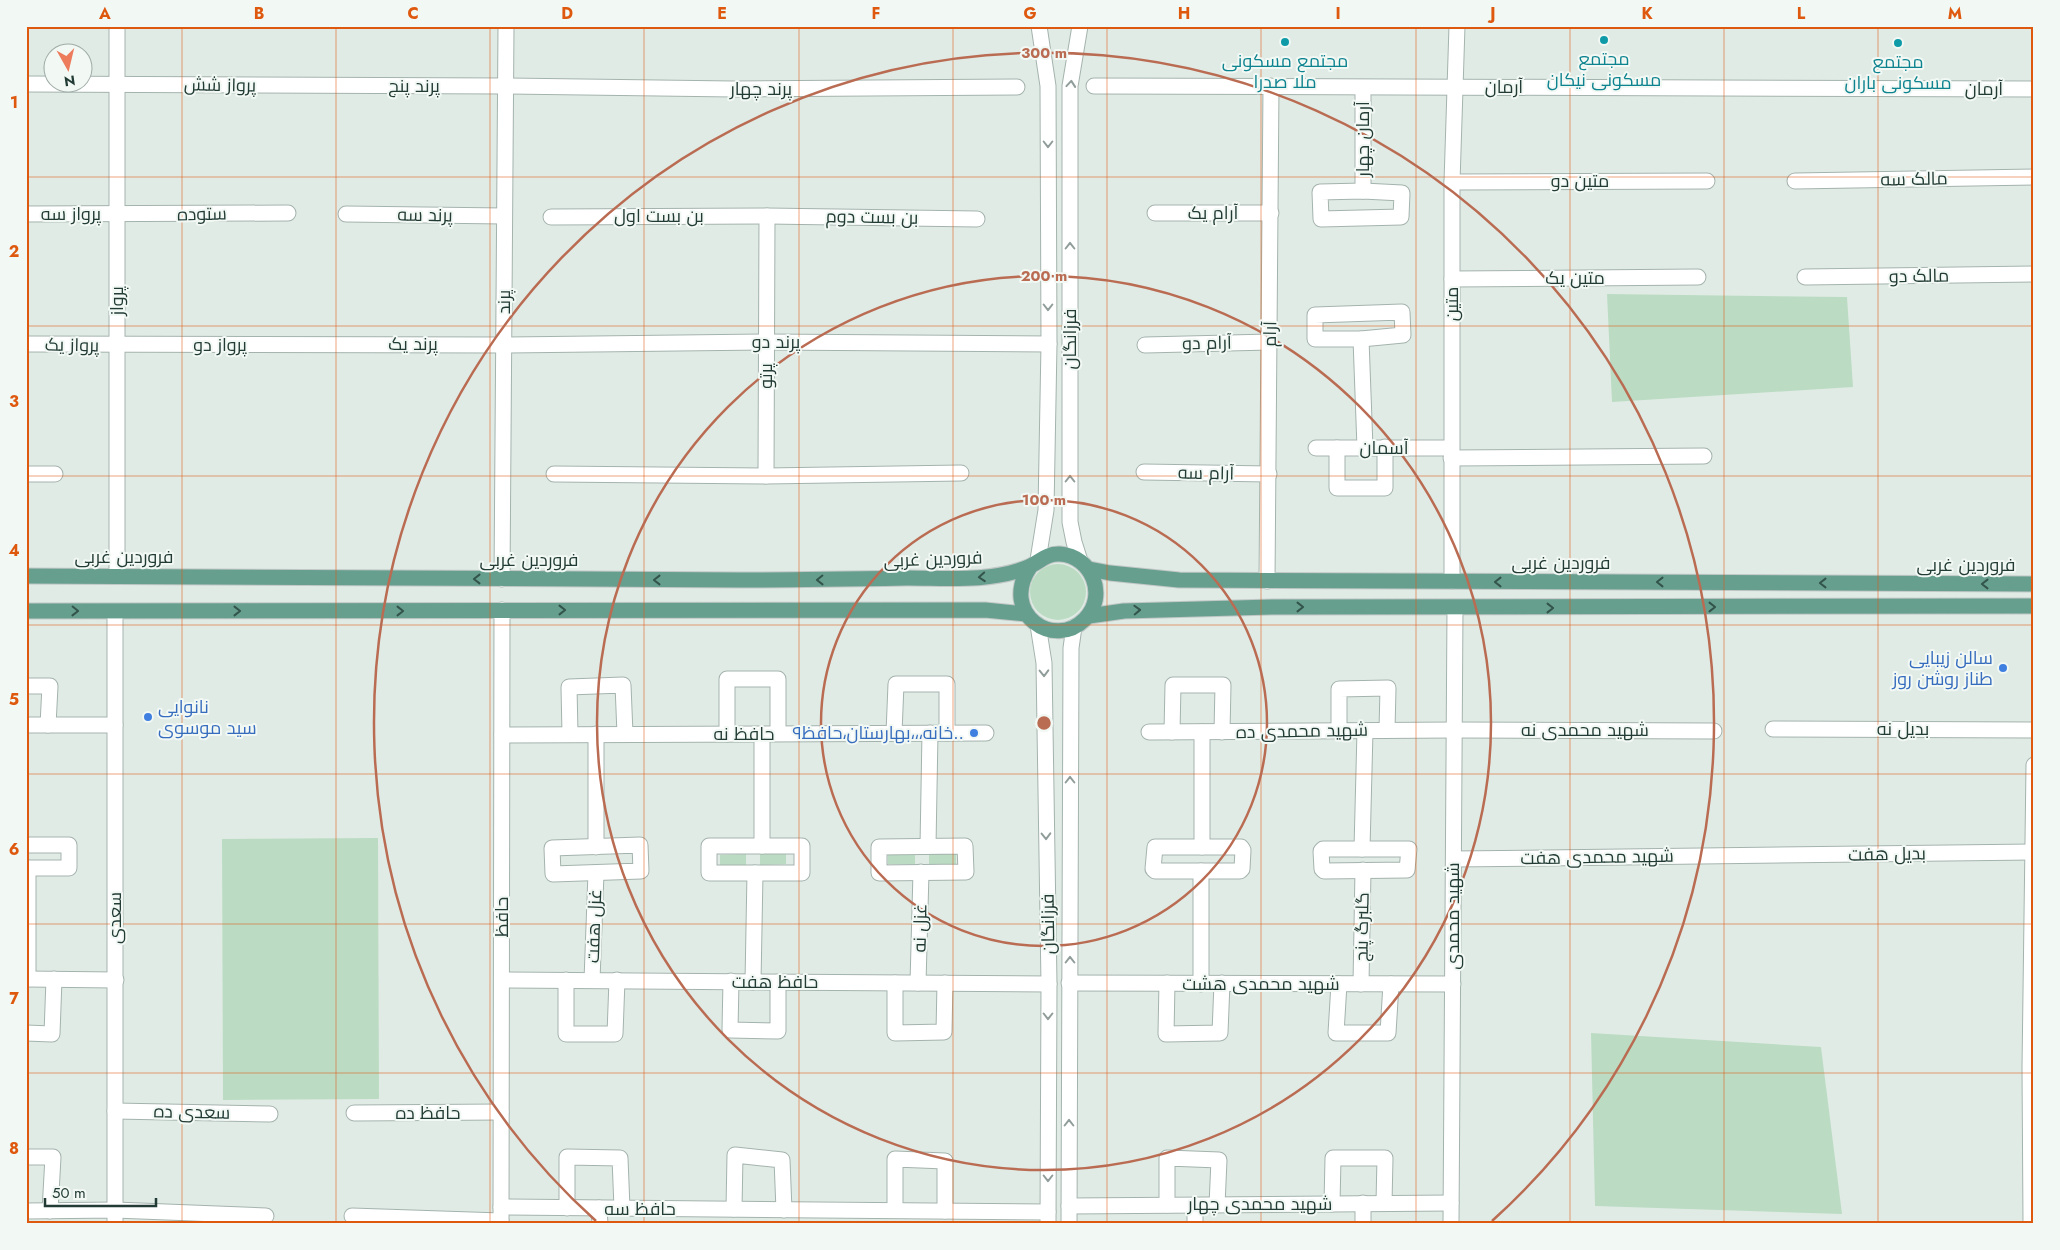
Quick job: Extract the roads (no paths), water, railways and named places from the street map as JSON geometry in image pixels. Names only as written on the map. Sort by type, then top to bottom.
[{"type":"main road","points":[[1059,554],[1070,556],[1085,565],[1095,580],[1097,592],[1095,604],[1089,616],[1074,627],[1062,631],[1049,630],[1038,625],[1026,614],[1021,602],[1020,590],[1023,577],[1034,563],[1048,555],[1059,554]]},
{"type":"main road","name":"فروردین غربی","points":[[26,576],[787,580],[986,577],[1034,563]]},
{"type":"main road","name":"فروردین غربی","points":[[1085,565],[1110,574],[1179,580],[2034,584]]},
{"type":"main road","points":[[1089,616],[1124,611],[1273,607],[2034,606]]},
{"type":"main road","points":[[26,611],[985,610],[1026,614]]},
{"type":"street","name":"پرواز","points":[[117,26],[117,576]]},
{"type":"street","name":"پرند","points":[[502,579],[506,26]]},
{"type":"street","name":"فرزانگان","points":[[1034,563],[1046,510],[1048,344],[1048,86],[1039,26]]},
{"type":"street","name":"فرزانگان","points":[[1080,26],[1070,86],[1070,522],[1074,542],[1085,565]]},
{"type":"street","name":"متین","points":[[1452,582],[1452,182],[1457,26]]},
{"type":"street","name":"پرواز شش","points":[[26,84],[117,83],[323,86]]},
{"type":"street","name":"پرند پنج","points":[[323,86],[505,86]]},
{"type":"street","name":"پرند چهار","points":[[505,86],[733,89],[1017,87]]},
{"type":"street","name":"آرمان","points":[[1094,86],[2034,89]]},
{"type":"street","name":"آرام","points":[[1266,581],[1270,342],[1271,86]]},
{"type":"street","name":"آرمان چهار","points":[[1363,88],[1363,191]]},
{"type":"street","name":"مالک سه","points":[[1795,181],[2034,177]]},
{"type":"street","name":"متین دو","points":[[1452,182],[1707,181]]},
{"type":"street","points":[[1363,191],[1402,193],[1401,217],[1321,219],[1320,192],[1363,191]]},
{"type":"street","name":"ستوده","points":[[117,214],[288,213]]},
{"type":"street","name":"آرام یک","points":[[1155,213],[1271,213]]},
{"type":"street","name":"پرواز سه","points":[[26,214],[117,214]]},
{"type":"street","name":"پرند سه","points":[[346,214],[504,216]]},
{"type":"street","name":"بن بست اول","points":[[551,217],[767,216]]},
{"type":"street","name":"بن بست دوم","points":[[767,216],[977,219]]},
{"type":"street","name":"پرتو","points":[[766,476],[767,216]]},
{"type":"street","name":"مالک دو","points":[[1805,278],[2034,274]]},
{"type":"street","name":"متین یک","points":[[1452,279],[1698,277]]},
{"type":"street","points":[[1402,312],[1403,336],[1361,339],[1315,339],[1315,315],[1402,312]]},
{"type":"street","points":[[1361,339],[1365,448]]},
{"type":"street","name":"پرند دو","points":[[503,345],[766,342],[1048,344]]},
{"type":"street","name":"آرام دو","points":[[1145,345],[1270,342]]},
{"type":"street","name":"پرواز یک","points":[[26,344],[117,345]]},
{"type":"street","name":"پرواز دو","points":[[117,345],[323,344]]},
{"type":"street","name":"پرند یک","points":[[323,344],[503,345]]},
{"type":"street","name":"آسمان","points":[[1316,448],[1385,448],[1451,453],[1704,456]]},
{"type":"street","points":[[1337,448],[1337,488],[1385,488],[1385,448]]},
{"type":"street","name":"آرام سه","points":[[1144,472],[1268,474]]},
{"type":"street","points":[[554,474],[766,476],[961,473]]},
{"type":"street","points":[[26,474],[55,474]]},
{"type":"street","name":"شهید محمدی","points":[[1451,1224],[1456,608]]},
{"type":"street","name":"حافظ","points":[[501,1217],[502,610]]},
{"type":"street","name":"سعدی","points":[[115,1217],[116,612]]},
{"type":"street","name":"فرزانگان","points":[[1038,625],[1044,663],[1048,984],[1048,1218]]},
{"type":"street","name":"فرزانگان","points":[[1069,1224],[1070,665],[1074,627]]},
{"type":"street","points":[[728,734],[727,679],[778,679],[778,734]]},
{"type":"street","points":[[894,733],[896,684],[947,684],[947,733]]},
{"type":"street","points":[[1172,732],[1173,685],[1223,685],[1222,732]]},
{"type":"street","points":[[26,686],[50,686],[48,725]]},
{"type":"street","points":[[570,734],[569,687],[623,686],[625,734]]},
{"type":"street","points":[[1339,731],[1339,689],[1388,688],[1387,730]]},
{"type":"street","points":[[26,725],[115,725]]},
{"type":"street","name":"بدیل نه","points":[[1772,729],[2034,730]]},
{"type":"street","name":"شهید محمدی ده","points":[[1149,732],[1454,730]]},
{"type":"street","name":"شهید محمدی نه","points":[[1454,730],[1714,730]]},
{"type":"street","points":[[1362,849],[1364,731]]},
{"type":"street","points":[[1202,732],[1202,847]]},
{"type":"street","points":[[928,846],[930,733]]},
{"type":"street","name":"حافظ نه","points":[[502,734],[986,733]]},
{"type":"street","points":[[596,734],[596,846]]},
{"type":"street","points":[[762,734],[762,846]]},
{"type":"street","points":[[2032,1217],[2034,765]]},
{"type":"street","points":[[26,845],[69,845],[69,868],[27,868],[27,979],[116,980]]},
{"type":"street","points":[[640,845],[641,871],[596,872],[553,874],[552,848],[640,845]]},
{"type":"street","points":[[709,846],[802,846],[802,873],[754,873],[709,873],[709,846]]},
{"type":"street","points":[[965,846],[966,872],[921,872],[879,873],[879,847],[965,846]]},
{"type":"street","points":[[1155,847],[1241,847],[1243,850],[1242,871],[1201,872],[1155,872],[1153,869],[1155,847]]},
{"type":"street","points":[[1408,848],[1409,850],[1408,870],[1363,870],[1324,870],[1322,869],[1321,851],[1323,849],[1408,848]]},
{"type":"street","name":"بدیل هفت","points":[[1741,856],[2033,852]]},
{"type":"street","name":"شهید محمدی هفت","points":[[1454,859],[1741,856]]},
{"type":"street","name":"گلبرگ پنج","points":[[1361,984],[1363,870]]},
{"type":"street","name":"غزل هفت","points":[[592,980],[596,872]]},
{"type":"street","name":"غزل نه","points":[[918,983],[921,872]]},
{"type":"street","points":[[1201,872],[1201,984]]},
{"type":"street","points":[[752,982],[754,873]]},
{"type":"street","points":[[26,1033],[52,1034],[54,979]]},
{"type":"street","name":"حافظ هفت","points":[[502,980],[1048,984]]},
{"type":"street","points":[[566,980],[566,1034],[615,1034],[617,980]]},
{"type":"street","points":[[731,981],[730,1030],[778,1031],[778,982]]},
{"type":"street","points":[[895,982],[895,1033],[944,1032],[945,983]]},
{"type":"street","name":"شهید محمدی هشت","points":[[1069,983],[1453,984]]},
{"type":"street","points":[[1167,984],[1166,1034],[1220,1033],[1222,984]]},
{"type":"street","points":[[1339,984],[1336,1033],[1388,1033],[1391,984]]},
{"type":"street","name":"سعدی ده","points":[[115,1111],[270,1114]]},
{"type":"street","name":"حافظ ده","points":[[354,1113],[501,1112]]},
{"type":"street","points":[[734,1209],[734,1155],[782,1160],[784,1210]]},
{"type":"street","points":[[26,1157],[53,1157],[50,1211]]},
{"type":"street","points":[[567,1208],[567,1157],[620,1158],[622,1208]]},
{"type":"street","points":[[1167,1205],[1167,1158],[1219,1160],[1217,1204]]},
{"type":"street","points":[[1332,1204],[1333,1158],[1385,1158],[1384,1203]]},
{"type":"street","points":[[895,1210],[895,1159],[945,1161],[945,1211]]},
{"type":"street","points":[[1362,1224],[1363,1203]]},
{"type":"street","name":"شهید محمدی چهار","points":[[1069,1206],[1451,1203]]},
{"type":"street","points":[[1195,1205],[1195,1224]]},
{"type":"street","name":"حافظ سه","points":[[352,1216],[501,1217],[567,1208],[622,1208],[734,1209],[758,1217],[784,1210],[895,1210],[925,1217],[945,1211],[1048,1218]]},
{"type":"street","points":[[600,1208],[600,1224]]},
{"type":"street","points":[[28,1215],[50,1211],[115,1217],[266,1216]]},
{"type":"place","name":"مجتمع مسکونی نیکان","points":[[1604,40]]},
{"type":"place","name":"مجتمع مسکونی ملا صدرا","points":[[1285,42]]},
{"type":"place","name":"مجتمع مسکونی باران","points":[[1898,43]]},
{"type":"place","name":"سالن زیبایی طناز روشن روز","points":[[2003,668]]},
{"type":"place","name":"نانوایی سید موسوی","points":[[148,717]]},
{"type":"place","name":"خانه،،،بهارستان،حافظ۹..","points":[[974,733]]}]
